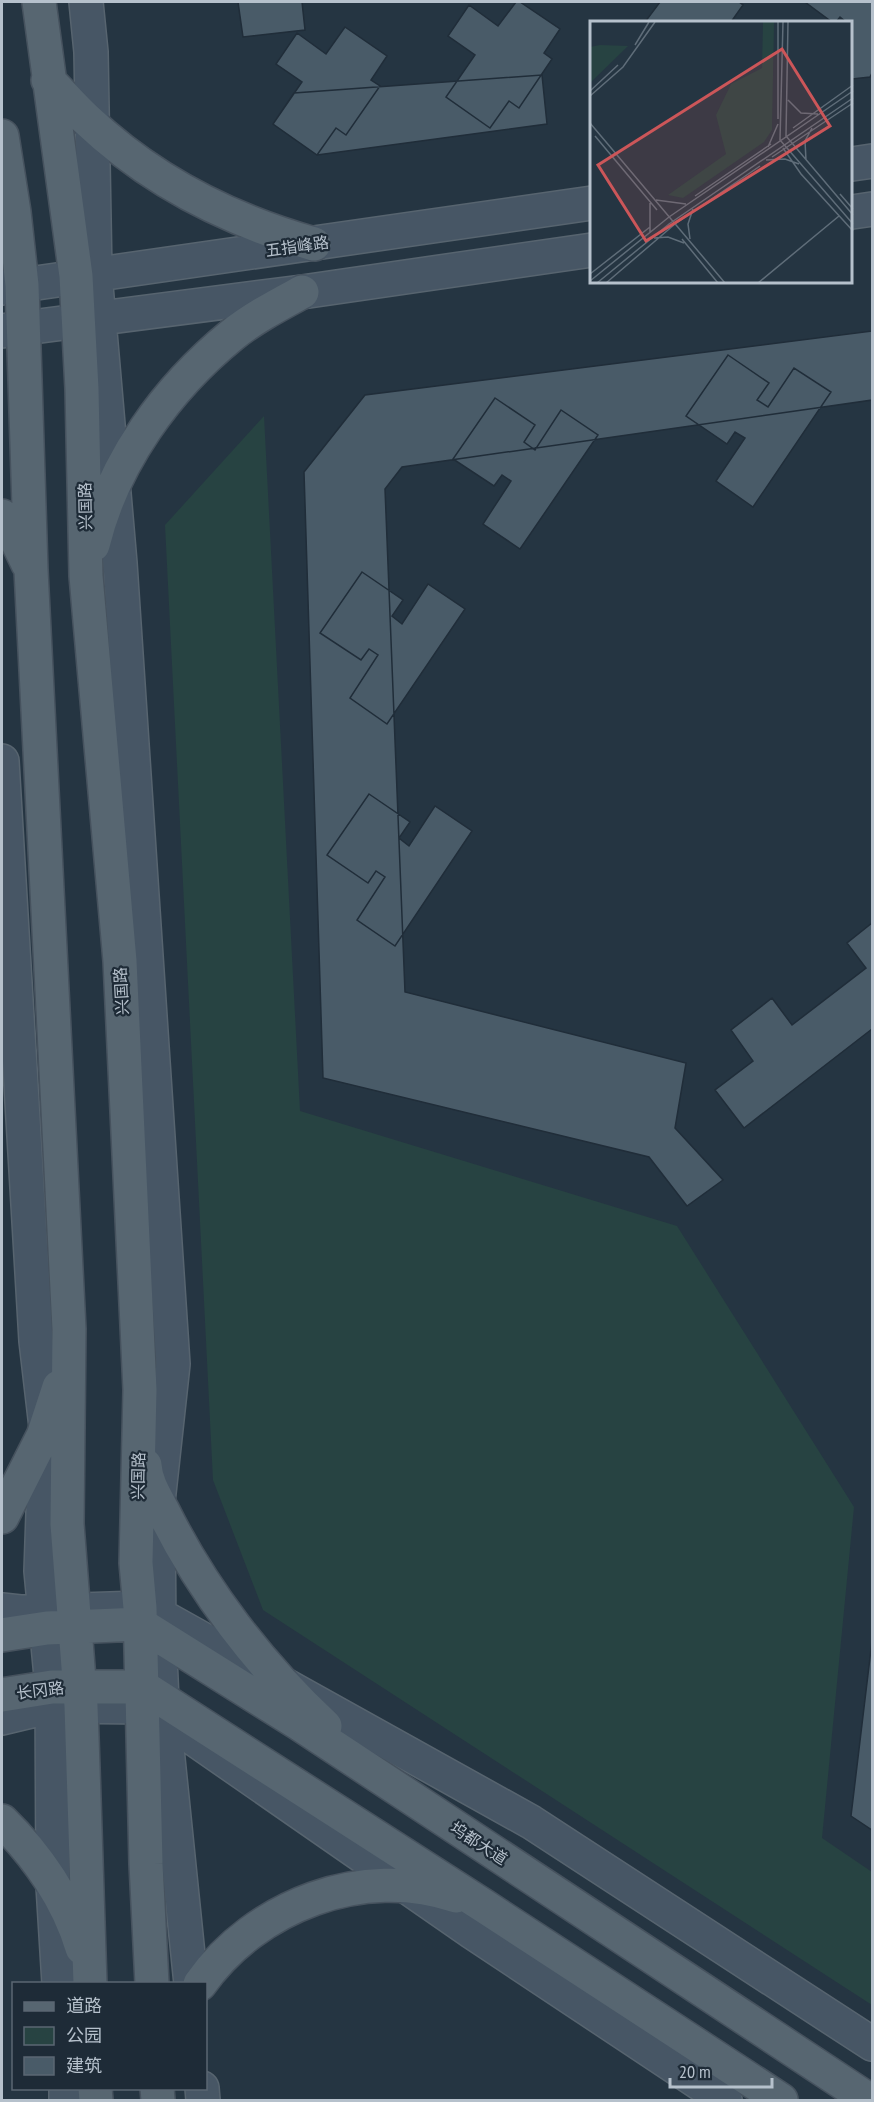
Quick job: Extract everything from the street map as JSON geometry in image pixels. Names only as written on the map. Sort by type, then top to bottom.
[{"type":"main road","name":"兴国路","points":[[39,2],[48,80],[86,275],[89,321],[86,576],[120,961],[140,1390],[136,1563],[149,1621],[153,1703],[146,1864],[152,1982]]},
{"type":"main road","points":[[48,80],[123,151],[165,181],[200,201],[256,226],[314,244]]},
{"type":"main road","points":[[2,136],[14,212],[13,330],[31,570],[69,1329],[67,1524],[61,1619],[80,1981]]},
{"type":"main road","points":[[86,576],[96,535],[113,489],[139,440],[176,389],[234,334],[302,292]]},
{"type":"main road","points":[[2,516],[31,570]]},
{"type":"main road","points":[[2,1517],[46,1427],[64,1365],[69,1329]]},
{"type":"main road","points":[[140,1390],[146,1478],[172,1530],[203,1581],[237,1629],[316,1718],[360,1758],[407,1794],[456,1827]]},
{"type":"main road","points":[[2,1635],[61,1619],[149,1621]]},
{"type":"main road","name":"坞都大道","points":[[149,1621],[869,2100]]},
{"type":"main road","name":"长冈路","points":[[2,1695],[66,1696]]},
{"type":"main road","points":[[66,1696],[153,1703],[484,1906],[781,2100]]},
{"type":"main road","points":[[2,1821],[29,1851],[53,1886],[80,1943],[80,1981]]},
{"type":"main road","points":[[201,1982],[229,1949],[255,1928],[284,1910],[349,1889],[407,1887],[452,1895],[484,1906]]},
{"type":"street","points":[[86,2],[91,52],[92,124],[86,275]]},
{"type":"street","points":[[853,164],[873,161]]},
{"type":"street","name":"五指峰路","points":[[12,287],[590,202]]},
{"type":"street","points":[[853,212],[873,209]]},
{"type":"street","points":[[13,330],[302,292],[590,250]]},
{"type":"street","points":[[89,321],[113,489],[120,563],[173,1364],[158,1502],[149,1621],[287,1687],[531,1822],[873,2044]]},
{"type":"street","points":[[2,761],[36,1341],[46,1427],[41,1571],[61,1619]]},
{"type":"street","points":[[2,1610],[61,1619]]},
{"type":"street","points":[[2,1718],[66,1696],[53,1886]]},
{"type":"street","points":[[153,1703],[407,1887],[725,2100]]},
{"type":"street","points":[[153,1703],[191,1982]]},
{"type":"green space","points":[[264,416],[300,1111],[677,1226],[854,1507],[822,1838],[872,1872],[872,2005],[263,1610],[213,1480],[165,525]]},
{"type":"building","points":[[238,2],[302,2],[305,30],[243,37]]},
{"type":"building","points":[[516,2],[520,2],[560,29],[544,53],[552,59],[519,108],[509,101],[490,128],[446,97],[475,55],[448,36],[469,5],[498,26]]},
{"type":"building","points":[[660,2],[739,2],[743,5],[732,21],[646,21]]},
{"type":"building","points":[[805,2],[872,2],[872,73],[870,77],[853,79],[853,21],[845,21],[840,17],[837,21],[831,21]]},
{"type":"building","points":[[345,27],[387,56],[371,80],[380,86],[346,135],[336,128],[317,155],[273,124],[302,82],[276,64],[297,33],[326,54]]},
{"type":"building","points":[[542,75],[547,124],[317,155],[273,124],[294,93]]},
{"type":"building","points":[[872,331],[872,400],[402,467],[385,489],[405,992],[686,1063],[675,1128],[723,1180],[687,1206],[649,1157],[323,1078],[304,472],[365,395]]},
{"type":"building","points":[[728,355],[769,383],[757,400],[768,407],[794,368],[831,392],[753,507],[716,481],[745,438],[735,432],[727,444],[686,416]]},
{"type":"building","points":[[495,398],[535,425],[524,442],[535,450],[561,410],[598,435],[520,549],[483,524],[511,481],[502,475],[494,486],[453,459]]},
{"type":"building","points":[[362,572],[403,600],[392,616],[402,624],[428,584],[465,609],[387,724],[350,698],[378,655],[369,649],[361,660],[320,633]]},
{"type":"building","points":[[369,794],[410,822],[399,838],[409,846],[435,806],[472,831],[395,946],[357,920],[385,877],[376,871],[368,883],[327,855]]},
{"type":"building","points":[[872,923],[872,1029],[744,1128],[715,1090],[753,1061],[731,1030],[772,998],[792,1025],[866,968],[847,943]]},
{"type":"building","points":[[872,1641],[872,1830],[851,1816]]}]
